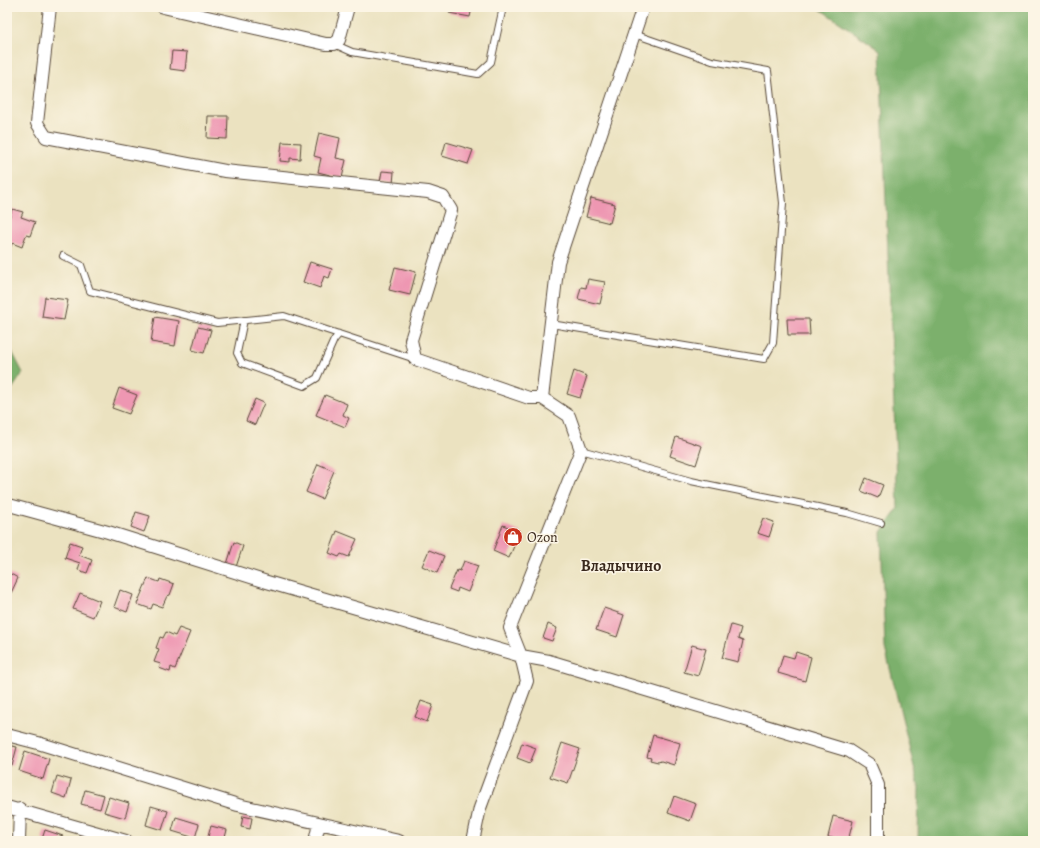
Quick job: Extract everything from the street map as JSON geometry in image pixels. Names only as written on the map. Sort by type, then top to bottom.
[{"type":"street","points":[[50,7],[37,123],[46,137],[225,171],[428,192],[443,197],[450,210],[411,340],[415,359],[529,398],[542,398],[569,416],[581,450],[510,628],[521,656],[527,681],[480,808],[473,841]]},
{"type":"street","points":[[163,7],[195,11],[326,44],[334,44],[339,40],[348,7]]},
{"type":"street","points":[[542,398],[558,262],[643,7]]},
{"type":"street","points":[[9,505],[108,532],[267,582],[521,656],[549,661],[849,751],[869,764],[878,786],[878,841]]},
{"type":"street","points":[[7,735],[38,743],[238,805],[399,841]]},
{"type":"street","points":[[7,807],[20,809],[126,841]]},
{"type":"street","points":[[20,809],[20,841]]},
{"type":"street","points":[[315,841],[319,824]]},
{"type":"lane","points":[[334,44],[352,52],[478,74],[491,62],[502,7]]},
{"type":"lane","points":[[551,324],[764,359],[773,343],[783,203],[768,71],[712,61],[634,34]]},
{"type":"lane","points":[[63,256],[81,265],[90,291],[217,323],[284,316],[415,359]]},
{"type":"lane","points":[[244,320],[237,354],[242,363],[304,386],[317,378],[334,340],[339,334]]},
{"type":"lane","points":[[581,450],[691,481],[847,513],[881,523]]},
{"type":"green space","points":[[817,7],[1033,7],[1033,841],[918,841],[919,787],[885,648],[881,532],[898,509],[880,50]]},
{"type":"green space","points":[[7,342],[23,373],[7,396]]},
{"type":"building","points":[[450,7],[472,7],[470,17],[449,13]]},
{"type":"building","points":[[172,51],[187,52],[185,71],[170,69]]},
{"type":"building","points":[[208,116],[228,116],[227,139],[207,138]]},
{"type":"building","points":[[319,133],[340,138],[336,158],[346,160],[342,178],[318,172],[321,158],[314,156]]},
{"type":"building","points":[[282,142],[301,143],[300,159],[290,158],[290,162],[280,161]]},
{"type":"building","points":[[446,142],[473,150],[468,164],[442,156]]},
{"type":"building","points":[[382,171],[394,172],[393,184],[380,182]]},
{"type":"building","points":[[591,198],[615,204],[610,223],[586,217]]},
{"type":"building","points":[[12,209],[23,212],[21,217],[35,222],[30,236],[26,235],[22,247],[12,243],[10,249],[7,248],[7,218],[9,219]]},
{"type":"building","points":[[310,262],[332,269],[329,278],[324,276],[320,288],[303,282]]},
{"type":"building","points":[[395,267],[416,272],[410,295],[389,290]]},
{"type":"building","points":[[588,279],[605,282],[600,304],[578,299],[581,287],[586,288]]},
{"type":"building","points":[[45,297],[68,300],[64,320],[42,317]]},
{"type":"building","points":[[155,317],[179,321],[175,346],[151,342]]},
{"type":"building","points":[[787,319],[809,319],[810,335],[788,335]]},
{"type":"building","points":[[198,327],[211,330],[204,353],[192,350]]},
{"type":"building","points":[[574,371],[587,376],[580,398],[567,394]]},
{"type":"building","points":[[119,388],[137,395],[129,414],[112,408]]},
{"type":"building","points":[[325,395],[347,404],[343,415],[349,418],[345,427],[316,415]]},
{"type":"building","points":[[255,399],[264,403],[255,425],[246,421]]},
{"type":"building","points":[[676,437],[702,446],[696,465],[670,456]]},
{"type":"building","points":[[318,464],[334,471],[322,499],[306,492]]},
{"type":"building","points":[[866,478],[883,485],[878,498],[861,491]]},
{"type":"building","points":[[136,512],[150,516],[144,532],[131,527]]},
{"type":"building","points":[[763,518],[774,522],[769,537],[757,533]]},
{"type":"building","points":[[503,525],[520,532],[509,558],[493,551]]},
{"type":"building","points":[[337,531],[357,539],[349,557],[341,554],[339,557],[329,553]]},
{"type":"building","points":[[70,542],[82,546],[79,555],[92,560],[87,573],[78,570],[80,563],[65,558]]},
{"type":"building","points":[[234,542],[243,546],[236,567],[227,564]]},
{"type":"building","points":[[429,550],[444,556],[437,573],[422,566]]},
{"type":"building","points":[[464,561],[478,566],[468,592],[458,588],[457,592],[449,589],[457,570],[460,571]]},
{"type":"building","points":[[7,572],[18,578],[11,593],[7,592]]},
{"type":"building","points":[[148,578],[159,582],[160,579],[174,584],[170,595],[167,596],[162,607],[153,604],[151,609],[137,604]]},
{"type":"building","points":[[120,590],[133,595],[127,612],[114,607]]},
{"type":"building","points":[[80,593],[100,601],[93,617],[73,609]]},
{"type":"building","points":[[604,608],[624,615],[617,637],[596,630]]},
{"type":"building","points":[[548,624],[557,628],[552,641],[543,638]]},
{"type":"building","points":[[731,625],[741,628],[738,639],[743,641],[738,662],[722,658]]},
{"type":"building","points":[[179,628],[190,632],[175,669],[171,667],[170,672],[159,668],[161,664],[154,662],[159,649],[156,648],[160,637],[163,638],[166,632],[175,636]]},
{"type":"building","points":[[692,645],[706,649],[698,676],[684,672]]},
{"type":"building","points":[[796,652],[811,657],[805,681],[778,673],[783,655],[794,658]]},
{"type":"building","points":[[421,701],[433,705],[427,722],[415,717]]},
{"type":"building","points":[[653,735],[680,743],[674,765],[661,761],[658,762],[650,760],[651,758],[647,757]]},
{"type":"building","points":[[522,743],[536,748],[530,763],[517,758]]},
{"type":"building","points":[[562,743],[580,749],[568,783],[550,777]]},
{"type":"building","points":[[7,745],[17,747],[12,766],[7,764]]},
{"type":"building","points":[[25,751],[49,759],[43,779],[19,771]]},
{"type":"building","points":[[57,776],[71,780],[66,798],[52,793]]},
{"type":"building","points":[[85,790],[104,795],[100,809],[81,804]]},
{"type":"building","points":[[674,796],[696,804],[690,821],[668,813]]},
{"type":"building","points":[[109,797],[129,803],[125,818],[104,812]]},
{"type":"building","points":[[151,806],[168,811],[162,830],[146,825]]},
{"type":"building","points":[[243,816],[252,818],[250,829],[241,827]]},
{"type":"building","points":[[833,816],[853,821],[848,841],[828,837]]},
{"type":"building","points":[[176,817],[199,824],[195,838],[172,831]]},
{"type":"building","points":[[211,826],[227,830],[224,841],[207,840]]},
{"type":"building","points":[[45,830],[63,836],[61,841],[45,841],[42,839]]},
{"type":"place","name":"Ozon","points":[[513,537]]},
{"type":"district","name":"Владычино","points":[[621,566]]}]
